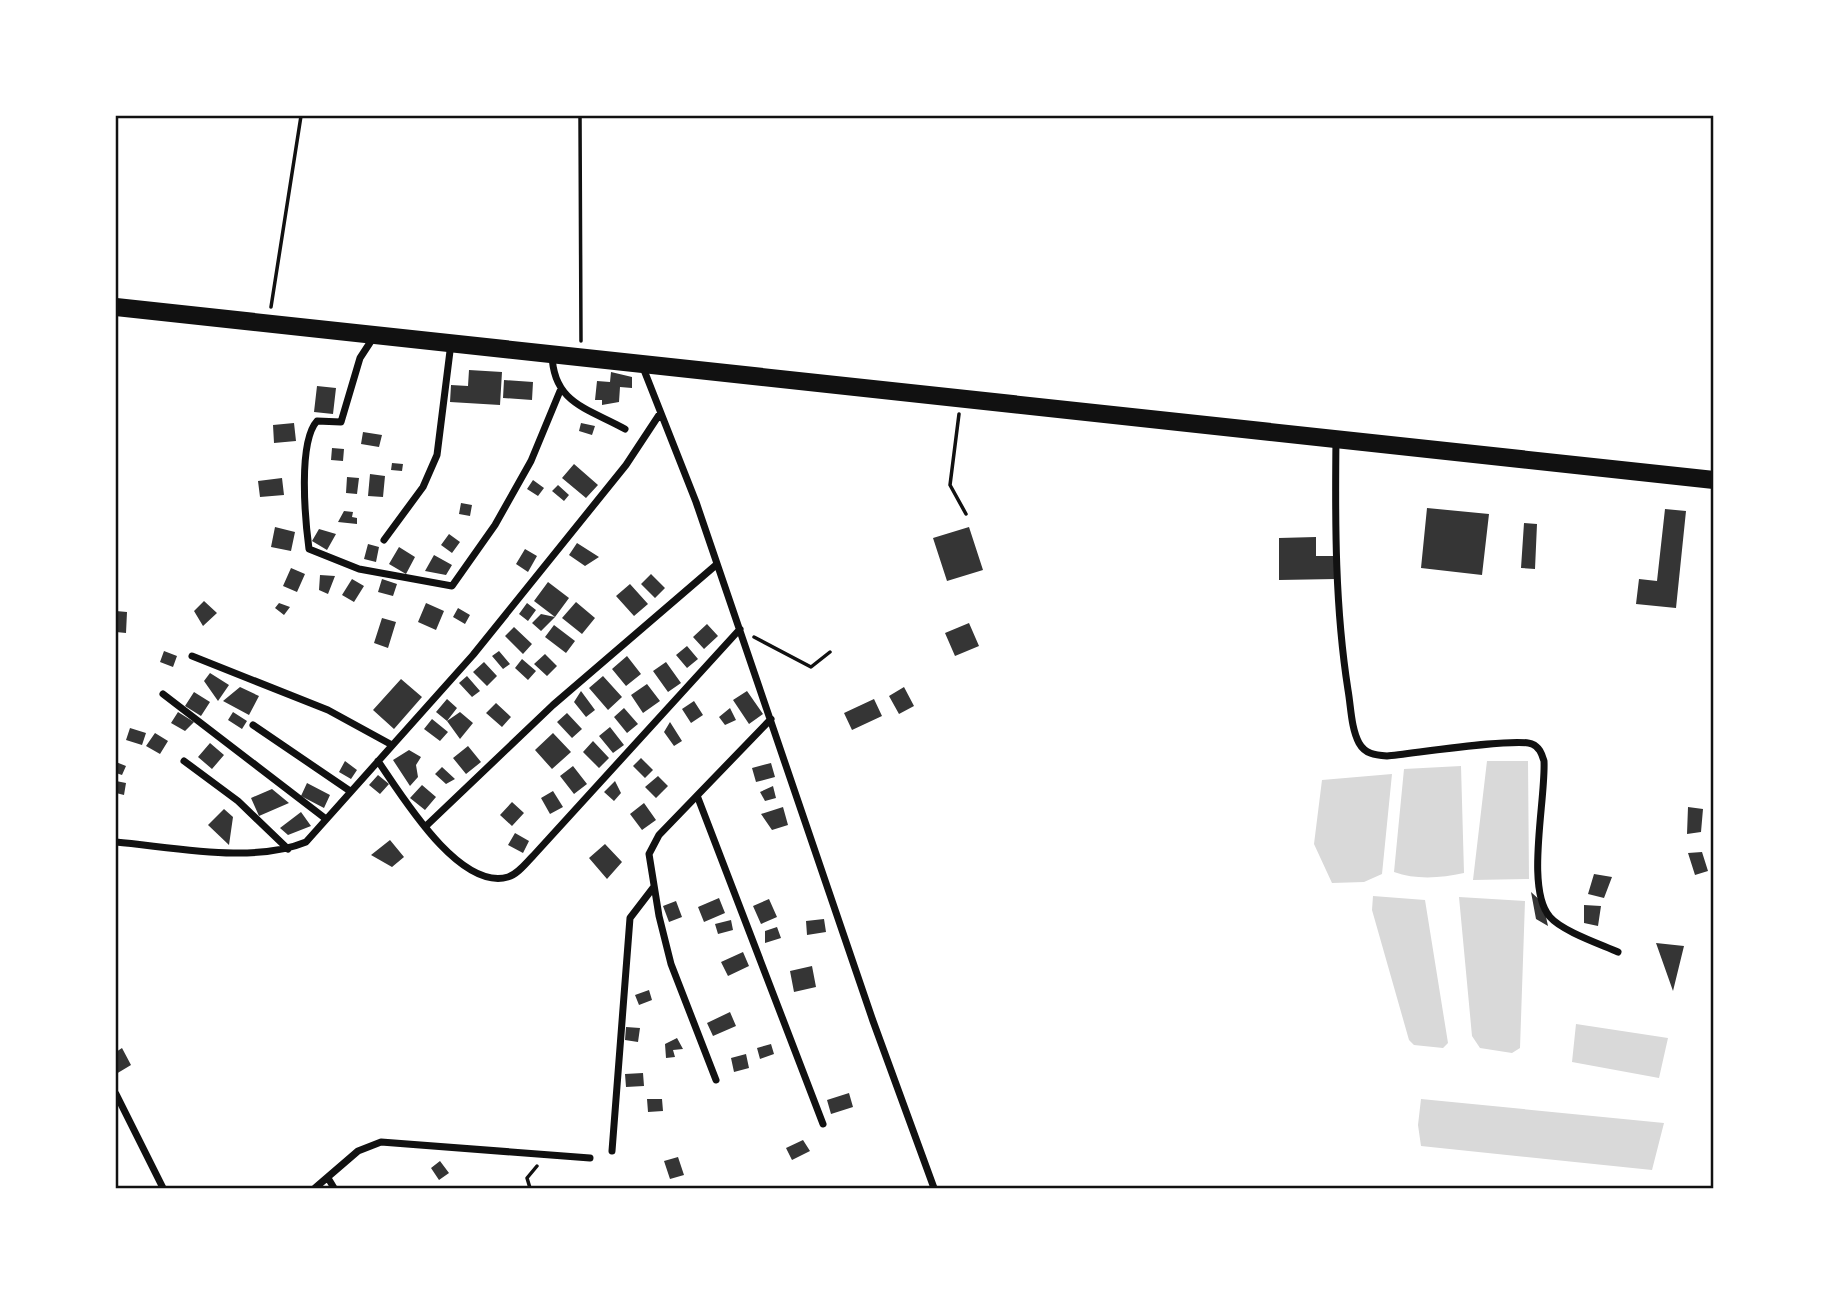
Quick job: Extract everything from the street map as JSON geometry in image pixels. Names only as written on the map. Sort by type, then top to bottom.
[{"type":"main road","points":[[116,307],[1713,480]]},
{"type":"street","points":[[375,335],[360,359],[341,422],[317,421],[309,430],[306,458],[309,549],[359,569],[453,586],[495,525],[531,461],[559,391]]},
{"type":"street","points":[[384,540],[423,487],[437,455],[451,343]]},
{"type":"street","points":[[552,354],[553,374],[559,391],[625,429]]},
{"type":"street","points":[[642,364],[659,415],[696,502],[934,1188]]},
{"type":"street","points":[[116,842],[230,852],[288,849],[306,842],[473,655],[626,465],[659,415]]},
{"type":"street","points":[[1336,438],[1337,598],[1346,676],[1360,744],[1371,754],[1387,756],[1510,743],[1531,743],[1537,747],[1544,761],[1539,874],[1544,908],[1555,922],[1618,952]]},
{"type":"street","points":[[425,827],[553,705],[716,565]]},
{"type":"street","points":[[378,761],[425,827],[463,866],[482,877],[507,878],[515,874],[740,629]]},
{"type":"street","points":[[192,656],[328,710],[392,746]]},
{"type":"street","points":[[163,694],[326,819]]},
{"type":"street","points":[[716,1080],[671,964],[653,888],[649,854],[652,845],[771,719]]},
{"type":"street","points":[[253,725],[349,791]]},
{"type":"street","points":[[184,761],[238,801],[288,849]]},
{"type":"street","points":[[698,798],[823,1124]]},
{"type":"street","points":[[612,1151],[630,918],[653,888]]},
{"type":"street","points":[[116,1094],[163,1188]]},
{"type":"street","points":[[315,1188],[358,1151],[381,1142],[590,1158]]},
{"type":"street","points":[[328,1178],[334,1188]]},
{"type":"path","points":[[269,323],[301,116]]},
{"type":"path","points":[[580,116],[581,357]]},
{"type":"path","points":[[962,398],[950,485],[966,514]]},
{"type":"path","points":[[740,629],[811,667],[830,652]]},
{"type":"path","points":[[530,1188],[527,1178],[548,1154]]},
{"type":"shaded area","points":[[1487,761],[1528,761],[1529,879],[1473,880]]},
{"type":"shaded area","points":[[1461,766],[1464,873],[1429,877],[1394,872],[1404,769]]},
{"type":"shaded area","points":[[1392,774],[1382,874],[1364,882],[1332,883],[1314,844],[1322,780]]},
{"type":"shaded area","points":[[1373,896],[1425,900],[1448,1043],[1443,1048],[1414,1045],[1409,1040],[1372,910]]},
{"type":"shaded area","points":[[1459,897],[1525,901],[1520,1048],[1512,1053],[1480,1048],[1472,1036]]},
{"type":"shaded area","points":[[1576,1024],[1668,1038],[1659,1078],[1572,1062]]},
{"type":"shaded area","points":[[1421,1099],[1664,1123],[1652,1170],[1421,1146],[1418,1125]]},
{"type":"building","points":[[469,370],[502,372],[500,405],[450,402],[451,385],[468,386]]},
{"type":"building","points":[[611,372],[632,377],[632,388],[620,387],[619,402],[602,405],[602,400],[595,400],[597,381],[610,382]]},
{"type":"building","points":[[504,380],[533,382],[532,400],[503,398]]},
{"type":"building","points":[[317,386],[336,388],[333,414],[314,412]]},
{"type":"building","points":[[294,423],[296,441],[274,443],[273,425]]},
{"type":"building","points":[[581,423],[595,426],[592,435],[579,431]]},
{"type":"building","points":[[363,432],[382,435],[379,447],[361,444]]},
{"type":"building","points":[[332,448],[344,449],[343,461],[331,460]]},
{"type":"building","points":[[392,463],[403,464],[402,471],[391,470]]},
{"type":"building","points":[[574,464],[598,485],[586,498],[562,478]]},
{"type":"building","points":[[370,474],[385,476],[383,497],[368,496]]},
{"type":"building","points":[[347,477],[359,478],[357,494],[346,493]]},
{"type":"building","points":[[282,478],[284,495],[260,497],[258,481]]},
{"type":"building","points":[[533,480],[544,488],[538,496],[527,489]]},
{"type":"building","points":[[558,485],[569,495],[564,501],[552,491]]},
{"type":"building","points":[[461,503],[472,505],[470,516],[459,514]]},
{"type":"building","points":[[1427,508],[1489,514],[1482,575],[1421,568]]},
{"type":"building","points":[[1665,509],[1686,511],[1676,608],[1636,604],[1639,579],[1657,581]]},
{"type":"building","points":[[344,511],[353,512],[352,517],[357,518],[357,524],[338,522]]},
{"type":"building","points":[[1524,523],[1537,524],[1535,569],[1521,568]]},
{"type":"building","points":[[275,527],[295,532],[291,551],[271,547]]},
{"type":"building","points":[[969,527],[983,570],[947,581],[933,538]]},
{"type":"building","points":[[319,529],[336,534],[327,550],[312,541]]},
{"type":"building","points":[[449,534],[460,542],[452,553],[441,545]]},
{"type":"building","points":[[1316,537],[1316,556],[1336,556],[1336,579],[1279,580],[1279,538]]},
{"type":"building","points":[[577,543],[599,557],[585,566],[569,555]]},
{"type":"building","points":[[368,544],[379,547],[376,562],[364,559]]},
{"type":"building","points":[[399,547],[415,557],[406,574],[389,564]]},
{"type":"building","points":[[525,549],[537,556],[528,572],[516,564]]},
{"type":"building","points":[[434,555],[452,565],[446,575],[425,571]]},
{"type":"building","points":[[291,568],[305,574],[297,592],[283,586]]},
{"type":"building","points":[[651,574],[665,588],[655,598],[641,584]]},
{"type":"building","points":[[320,575],[335,576],[328,594],[319,590]]},
{"type":"building","points":[[352,579],[364,586],[354,602],[342,595]]},
{"type":"building","points":[[382,579],[397,584],[393,596],[378,592]]},
{"type":"building","points":[[548,582],[569,598],[555,617],[534,601]]},
{"type":"building","points":[[630,584],[648,604],[634,616],[616,596]]},
{"type":"building","points":[[204,601],[217,613],[203,626],[194,611]]},
{"type":"building","points":[[576,602],[595,618],[582,634],[562,618]]},
{"type":"building","points":[[279,603],[290,607],[284,615],[275,608]]},
{"type":"building","points":[[426,603],[444,611],[436,630],[418,622]]},
{"type":"building","points":[[527,603],[536,610],[528,621],[519,614]]},
{"type":"building","points":[[458,608],[470,615],[465,624],[453,617]]},
{"type":"building","points":[[116,611],[127,612],[126,633],[116,632]]},
{"type":"building","points":[[541,614],[555,617],[541,631],[532,623]]},
{"type":"building","points":[[382,618],[396,622],[388,648],[374,643]]},
{"type":"building","points":[[969,623],[979,646],[955,656],[945,633]]},
{"type":"building","points":[[707,624],[718,636],[704,649],[693,637]]},
{"type":"building","points":[[554,625],[575,641],[566,653],[545,637]]},
{"type":"building","points":[[514,627],[532,644],[523,654],[505,636]]},
{"type":"building","points":[[687,646],[698,659],[687,668],[676,655]]},
{"type":"building","points":[[164,651],[177,656],[173,667],[160,662]]},
{"type":"building","points":[[499,651],[510,664],[503,669],[492,656]]},
{"type":"building","points":[[545,654],[557,666],[547,676],[534,664]]},
{"type":"building","points":[[627,656],[641,674],[626,686],[612,669]]},
{"type":"building","points":[[522,659],[536,671],[528,680],[515,668]]},
{"type":"building","points":[[484,662],[497,676],[487,686],[473,672]]},
{"type":"building","points":[[666,662],[681,683],[668,692],[653,671]]},
{"type":"building","points":[[210,673],[229,685],[218,701],[204,681]]},
{"type":"building","points":[[467,676],[480,691],[472,697],[459,683]]},
{"type":"building","points":[[603,676],[622,697],[608,710],[589,688]]},
{"type":"building","points":[[401,679],[422,697],[394,729],[373,710]]},
{"type":"building","points":[[647,684],[660,701],[643,713],[631,695]]},
{"type":"building","points":[[240,687],[259,696],[249,715],[223,701]]},
{"type":"building","points":[[904,687],[914,706],[899,714],[889,696]]},
{"type":"building","points":[[581,691],[595,710],[586,717],[574,702]]},
{"type":"building","points":[[747,691],[763,714],[749,724],[733,700]]},
{"type":"building","points":[[194,692],[210,702],[201,716],[185,706]]},
{"type":"building","points":[[447,699],[457,708],[447,721],[436,712]]},
{"type":"building","points":[[874,699],[882,716],[852,730],[844,713]]},
{"type":"building","points":[[694,701],[703,715],[691,723],[682,709]]},
{"type":"building","points":[[496,703],[511,717],[502,727],[486,713]]},
{"type":"building","points":[[624,708],[638,724],[627,733],[614,717]]},
{"type":"building","points":[[730,708],[736,720],[725,725],[719,717]]},
{"type":"building","points":[[178,712],[194,722],[185,731],[171,723]]},
{"type":"building","points":[[233,712],[247,721],[242,729],[228,720]]},
{"type":"building","points":[[460,712],[473,723],[460,739],[447,721]]},
{"type":"building","points":[[567,713],[582,729],[572,738],[557,722]]},
{"type":"building","points":[[432,719],[448,732],[440,741],[424,729]]},
{"type":"building","points":[[670,722],[682,741],[674,746],[664,732]]},
{"type":"building","points":[[610,727],[624,745],[613,753],[599,736]]},
{"type":"building","points":[[130,728],[146,733],[142,745],[126,740]]},
{"type":"building","points":[[155,733],[168,741],[160,754],[146,746]]},
{"type":"building","points":[[553,733],[571,752],[552,769],[535,750]]},
{"type":"building","points":[[593,741],[609,758],[599,768],[583,752]]},
{"type":"building","points":[[210,743],[224,755],[212,769],[198,757]]},
{"type":"building","points":[[468,746],[481,762],[466,774],[453,758]]},
{"type":"building","points":[[409,750],[421,757],[416,765],[418,777],[410,786],[393,760]]},
{"type":"building","points":[[641,758],[653,770],[645,778],[633,766]]},
{"type":"building","points":[[345,761],[357,770],[351,779],[339,772]]},
{"type":"building","points":[[116,762],[126,766],[122,775],[116,773]]},
{"type":"building","points":[[771,763],[775,777],[756,782],[752,768]]},
{"type":"building","points":[[573,766],[587,784],[574,794],[560,776]]},
{"type":"building","points":[[442,767],[455,779],[446,784],[435,774]]},
{"type":"building","points":[[378,775],[389,784],[380,794],[369,785]]},
{"type":"building","points":[[658,776],[668,786],[656,798],[645,787]]},
{"type":"building","points":[[116,781],[126,783],[124,795],[116,793]]},
{"type":"building","points":[[615,781],[621,793],[614,801],[604,792]]},
{"type":"building","points":[[307,783],[330,795],[324,808],[301,796]]},
{"type":"building","points":[[422,785],[436,797],[425,810],[410,798]]},
{"type":"building","points":[[773,786],[776,798],[765,801],[760,792]]},
{"type":"building","points":[[272,789],[289,803],[259,816],[251,798]]},
{"type":"building","points":[[553,791],[563,807],[550,814],[541,798]]},
{"type":"building","points":[[512,802],[524,813],[512,826],[500,815]]},
{"type":"building","points":[[644,803],[656,820],[642,830],[630,814]]},
{"type":"building","points":[[783,807],[788,825],[772,830],[761,814]]},
{"type":"building","points":[[1688,807],[1703,809],[1701,832],[1687,834]]},
{"type":"building","points":[[224,809],[233,817],[229,845],[208,825]]},
{"type":"building","points":[[301,812],[311,826],[288,835],[280,828]]},
{"type":"building","points":[[515,833],[529,841],[523,853],[508,845]]},
{"type":"building","points":[[390,840],[404,857],[392,867],[371,855]]},
{"type":"building","points":[[605,844],[622,862],[607,879],[589,858]]},
{"type":"building","points":[[1702,852],[1708,871],[1695,875],[1688,853]]},
{"type":"building","points":[[1594,874],[1612,877],[1604,898],[1588,894]]},
{"type":"building","points":[[1531,892],[1543,903],[1548,926],[1536,919]]},
{"type":"building","points":[[719,898],[725,913],[704,922],[698,907]]},
{"type":"building","points":[[769,899],[777,917],[761,924],[753,906]]},
{"type":"building","points":[[676,901],[682,917],[669,922],[663,906]]},
{"type":"building","points":[[1584,905],[1601,906],[1598,926],[1584,923]]},
{"type":"building","points":[[824,919],[826,932],[807,935],[806,921]]},
{"type":"building","points":[[731,920],[733,930],[718,934],[715,924]]},
{"type":"building","points":[[777,927],[781,938],[765,943],[765,931]]},
{"type":"building","points":[[1656,943],[1684,946],[1673,991]]},
{"type":"building","points":[[743,952],[749,966],[728,976],[721,962]]},
{"type":"building","points":[[812,966],[816,987],[794,992],[790,971]]},
{"type":"building","points":[[649,990],[652,1000],[639,1005],[635,995]]},
{"type":"building","points":[[730,1012],[736,1026],[713,1036],[707,1023]]},
{"type":"building","points":[[626,1027],[640,1028],[638,1042],[625,1040]]},
{"type":"building","points":[[677,1038],[683,1049],[673,1050],[675,1057],[666,1058],[665,1044]]},
{"type":"building","points":[[771,1044],[774,1054],[760,1059],[757,1048]]},
{"type":"building","points":[[122,1048],[131,1065],[116,1074],[116,1052]]},
{"type":"building","points":[[746,1054],[749,1068],[734,1072],[731,1058]]},
{"type":"building","points":[[643,1073],[644,1086],[626,1087],[625,1074]]},
{"type":"building","points":[[849,1093],[853,1107],[831,1114],[827,1100]]},
{"type":"building","points":[[647,1099],[662,1099],[663,1111],[648,1112]]},
{"type":"building","points":[[803,1140],[810,1151],[792,1160],[786,1148]]},
{"type":"building","points":[[678,1157],[684,1175],[670,1179],[664,1161]]},
{"type":"building","points":[[440,1161],[449,1173],[439,1180],[431,1168]]}]
